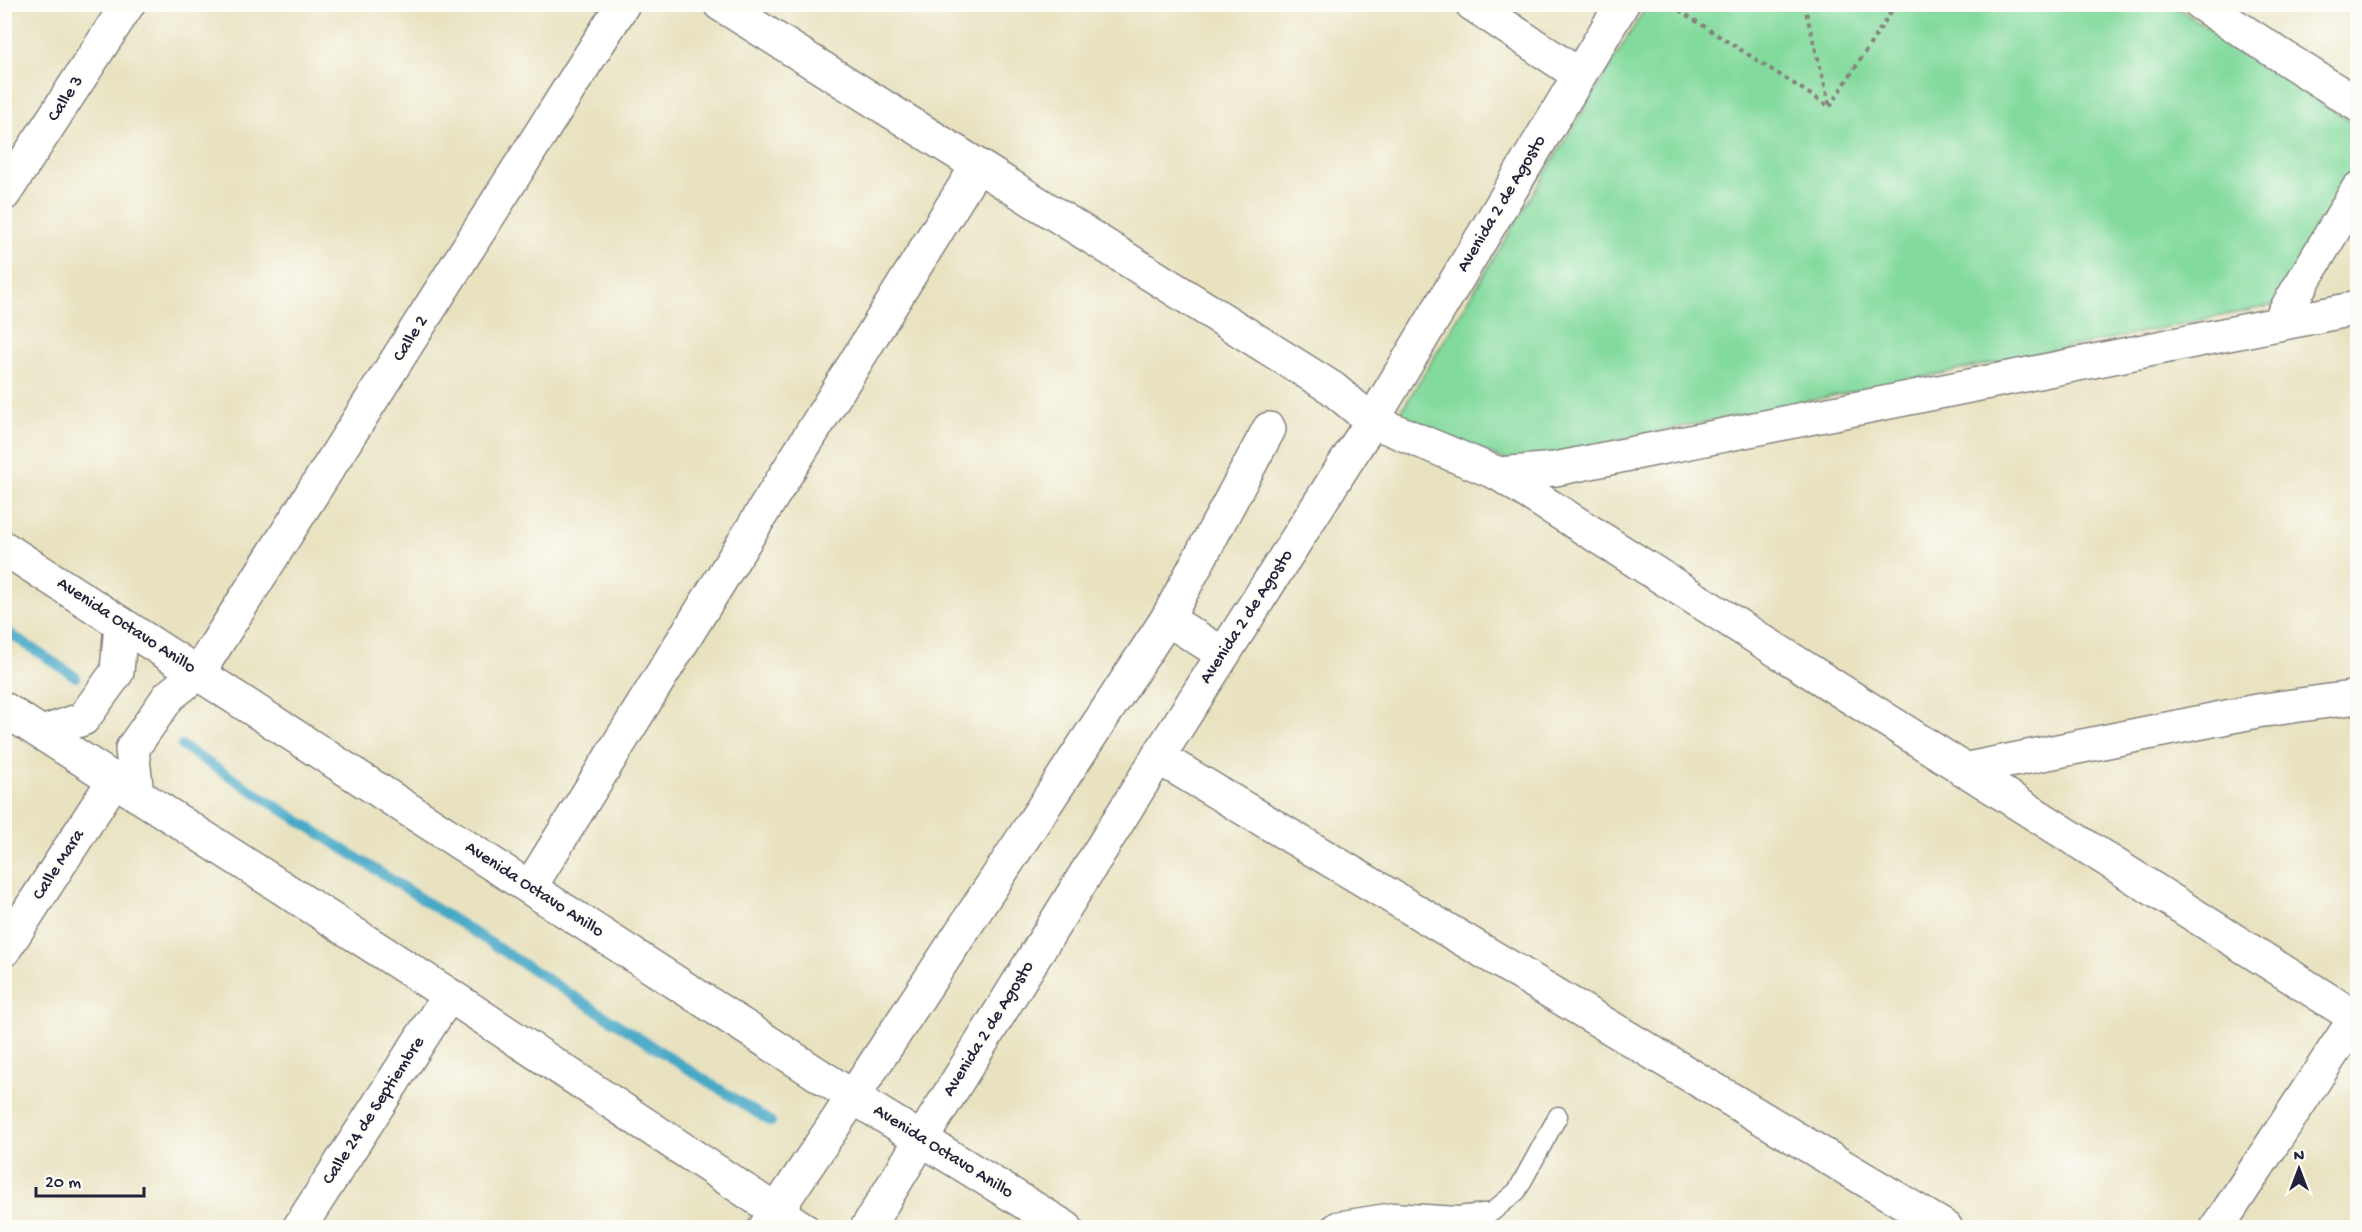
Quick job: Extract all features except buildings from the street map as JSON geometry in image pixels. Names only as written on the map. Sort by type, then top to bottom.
[{"type":"street","name":"Calle 3","points":[[4,194],[128,4]]},
{"type":"street","name":"Calle 2","points":[[125,788],[132,749],[169,696],[198,673],[623,4]]},
{"type":"street","points":[[720,4],[976,168],[1332,388],[1372,422],[1499,474],[1963,770],[2357,1016],[2217,1227]]},
{"type":"street","points":[[1472,4],[1578,75]]},
{"type":"street","name":"Avenida 2 de Agosto","points":[[867,1227],[1158,757],[1372,422],[1622,4]]},
{"type":"street","points":[[2201,4],[2358,105]]},
{"type":"street","points":[[530,887],[976,168]]},
{"type":"street","points":[[2278,323],[2358,189]]},
{"type":"street","points":[[1499,474],[1556,469],[2358,308]]},
{"type":"street","points":[[4,709],[449,995],[781,1222],[853,1097],[1167,619],[1269,429]]},
{"type":"street","name":"Avenida Octavo Anillo","points":[[4,548],[853,1097],[1066,1227]]},
{"type":"street","points":[[1167,619],[1223,654]]},
{"type":"street","points":[[42,733],[83,719],[117,672],[121,624]]},
{"type":"street","points":[[1963,770],[2257,711],[2358,697]]},
{"type":"street","points":[[1158,757],[1946,1227]]},
{"type":"street","name":"Calle Mara","points":[[4,950],[125,788]]},
{"type":"street","name":"Calle 24 de Septiembre","points":[[299,1227],[449,995]]},
{"type":"lane","points":[[1327,1227],[1336,1221],[1393,1212],[1458,1216],[1492,1212],[1517,1191],[1558,1116]]},
{"type":"path","points":[[1675,4],[1674,7],[1830,107]]},
{"type":"path","points":[[1804,4],[1830,107]]},
{"type":"path","points":[[1830,107],[1896,4]]},
{"type":"green space","points":[[1647,5],[2173,5],[2357,126],[2357,159],[2274,305],[1511,462],[1398,417]]},
{"type":"waterway","points":[[4,630],[76,677]]},
{"type":"waterway","points":[[182,746],[771,1122]]}]
